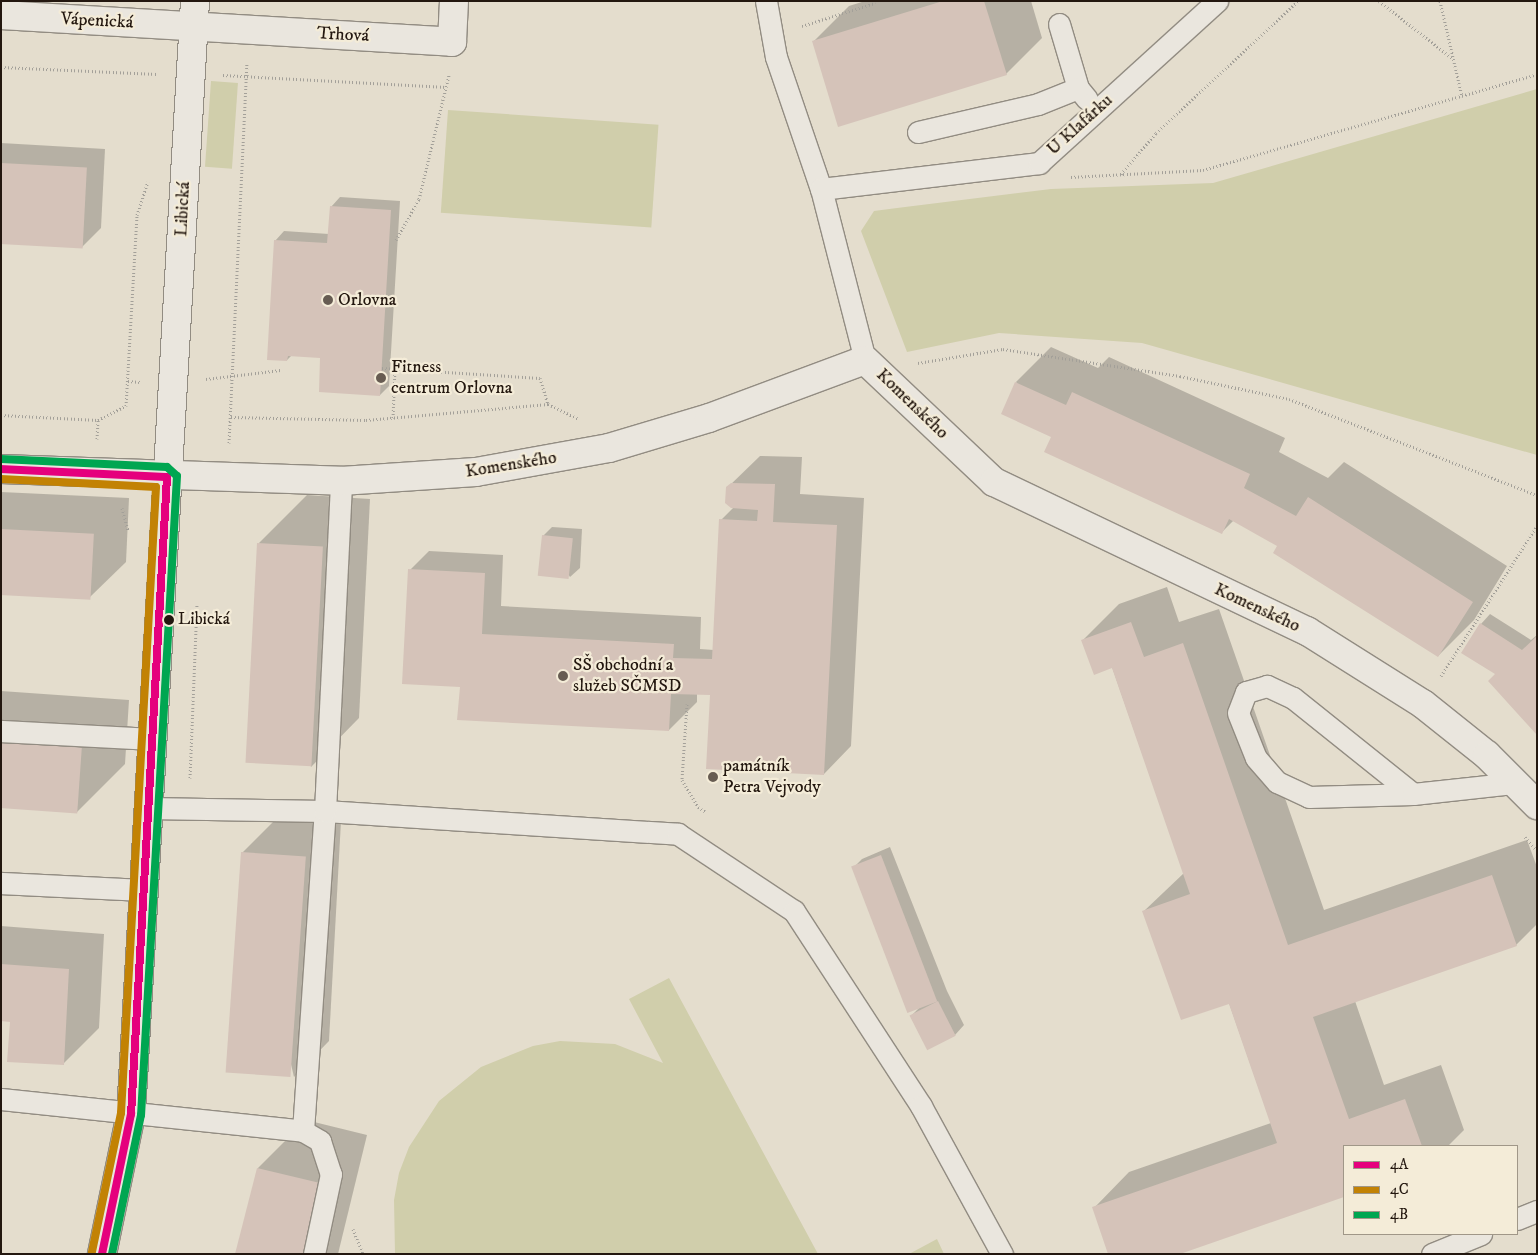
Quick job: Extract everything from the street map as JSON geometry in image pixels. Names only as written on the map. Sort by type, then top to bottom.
[{"type":"street","name":"Trhová","points":[[194,14],[452,42],[454,1]]},
{"type":"street","name":"Vápenická","points":[[1,16],[194,14]]},
{"type":"street","name":"Libická","points":[[102,1254],[131,1114],[194,14]]},
{"type":"street","name":"Komenského","points":[[1,469],[167,478],[340,481],[476,472],[609,448],[709,418],[865,360],[994,482],[1307,632],[1423,704],[1487,755],[1537,805]]},
{"type":"lane","points":[[766,1],[776,57],[821,189],[865,360]]},
{"type":"lane","name":"U Klafárku","points":[[821,189],[1039,162],[1217,1]]},
{"type":"lane","points":[[1059,24],[1078,88],[1096,110]]},
{"type":"lane","points":[[918,132],[1038,104],[1078,88]]},
{"type":"lane","points":[[303,1131],[325,812],[340,481]]},
{"type":"lane","points":[[1413,794],[1293,698],[1267,686],[1246,692],[1238,712],[1256,758],[1277,782],[1309,797],[1413,794],[1514,783]]},
{"type":"lane","points":[[1,731],[152,739]]},
{"type":"lane","points":[[148,808],[325,812],[678,834],[794,911],[922,1106],[1002,1254]]},
{"type":"lane","points":[[1,883],[144,890]]},
{"type":"lane","points":[[1,1099],[303,1131],[320,1140],[331,1174],[314,1254]]},
{"type":"lane","points":[[1518,1219],[1537,1211]]},
{"type":"lane","points":[[1432,1254],[1479,1235]]},
{"type":"path","points":[[1121,175],[1156,133],[1298,1]]},
{"type":"path","points":[[1379,1],[1453,58]]},
{"type":"path","points":[[1440,1],[1462,96]]},
{"type":"path","points":[[800,28],[807,22],[875,3]]},
{"type":"path","points":[[1,67],[155,74],[154,83]]},
{"type":"path","points":[[1066,177],[1203,170],[1537,74]]},
{"type":"path","points":[[382,368],[540,378],[548,404],[393,418],[231,417],[246,76],[448,87],[432,136],[419,199],[396,240]]},
{"type":"path","points":[[1,415],[98,420],[126,406],[136,215],[150,176]]},
{"type":"path","points":[[865,360],[929,364],[1003,349],[1180,376],[1289,399],[1537,495]]},
{"type":"path","points":[[393,418],[395,368]]},
{"type":"path","points":[[233,376],[280,370]]},
{"type":"path","points":[[1457,650],[1537,526]]},
{"type":"path","points":[[189,808],[198,594]]},
{"type":"path","points":[[687,704],[682,780],[698,806],[714,817]]},
{"type":"shaded area","points":[[211,81],[238,83],[232,169],[205,167]]},
{"type":"shaded area","points":[[1537,89],[1537,455],[1142,343],[999,333],[907,352],[861,231],[874,211],[1051,189],[1213,183]]},
{"type":"shaded area","points":[[448,110],[658,125],[651,227],[441,213]]},
{"type":"shaded area","points":[[669,978],[818,1254],[395,1254],[394,1200],[399,1173],[409,1147],[439,1101],[481,1067],[533,1046],[560,1041],[615,1044],[663,1063],[629,999]]},
{"type":"shaded area","points":[[937,1239],[944,1254],[909,1254]]},
{"type":"building","points":[[943,1],[984,1],[1007,75],[838,127],[812,41]]},
{"type":"building","points":[[1,163],[87,168],[83,248],[1,244]]},
{"type":"building","name":"Orlovna","points":[[330,206],[391,210],[380,396],[319,392],[320,358],[288,356],[287,361],[267,360],[274,240],[327,243]]},
{"type":"building","points":[[1015,382],[1066,405],[1072,392],[1250,474],[1244,488],[1296,516],[1308,497],[1473,602],[1438,657],[1273,553],[1277,546],[1229,519],[1222,534],[1044,452],[1051,437],[1001,414]]},
{"type":"building","points":[[731,483],[775,484],[773,522],[837,525],[824,775],[706,769],[710,695],[671,694],[669,731],[457,720],[460,687],[402,684],[408,569],[485,573],[482,634],[674,644],[673,658],[712,659],[719,519],[757,521],[758,510],[731,508],[725,503],[726,487]]},
{"type":"building","points":[[1,529],[94,534],[90,600],[1,595]]},
{"type":"building","points":[[542,535],[573,538],[569,579],[538,576]]},
{"type":"building","points":[[257,543],[323,546],[311,766],[245,763]]},
{"type":"building","points":[[1131,622],[1144,657],[1183,643],[1288,945],[1492,875],[1517,946],[1313,1017],[1349,1119],[1405,1099],[1422,1145],[1343,1145],[1343,1197],[1180,1254],[1108,1254],[1092,1207],[1277,1143],[1229,1004],[1181,1020],[1142,911],[1190,894],[1112,668],[1094,675],[1081,640]]},
{"type":"building","points":[[1480,623],[1522,650],[1537,636],[1537,735],[1488,681],[1495,674],[1461,653]]},
{"type":"building","points":[[1,742],[82,748],[77,813],[1,808]]},
{"type":"building","points":[[241,852],[306,857],[290,1077],[226,1072]]},
{"type":"building","points":[[881,855],[937,1002],[907,1013],[851,866]]},
{"type":"building","points":[[1,964],[69,969],[64,1065],[7,1062],[10,1022],[1,1021]]},
{"type":"building","points":[[938,1001],[956,1036],[927,1050],[909,1016]]},
{"type":"building","points":[[257,1168],[320,1183],[303,1254],[235,1254]]},
{"type":"transit line","name":"4B","points":[[1,459],[167,467],[177,476],[141,1115],[112,1254]]},
{"type":"transit line","name":"4A","points":[[1,469],[167,477],[131,1114],[102,1254]]},
{"type":"transit line","name":"4C","points":[[1,479],[156,487],[121,1113],[92,1252]]},
{"type":"place","name":"Orlovna","points":[[328,300]]},
{"type":"place","name":"Fitness centrum Orlovna","points":[[381,378]]},
{"type":"place","name":"Libická","points":[[169,620]]},
{"type":"place","name":"SŠ obchodní a služeb SČMSD","points":[[563,676]]},
{"type":"place","name":"památník Petra Vejvody","points":[[713,777]]}]
